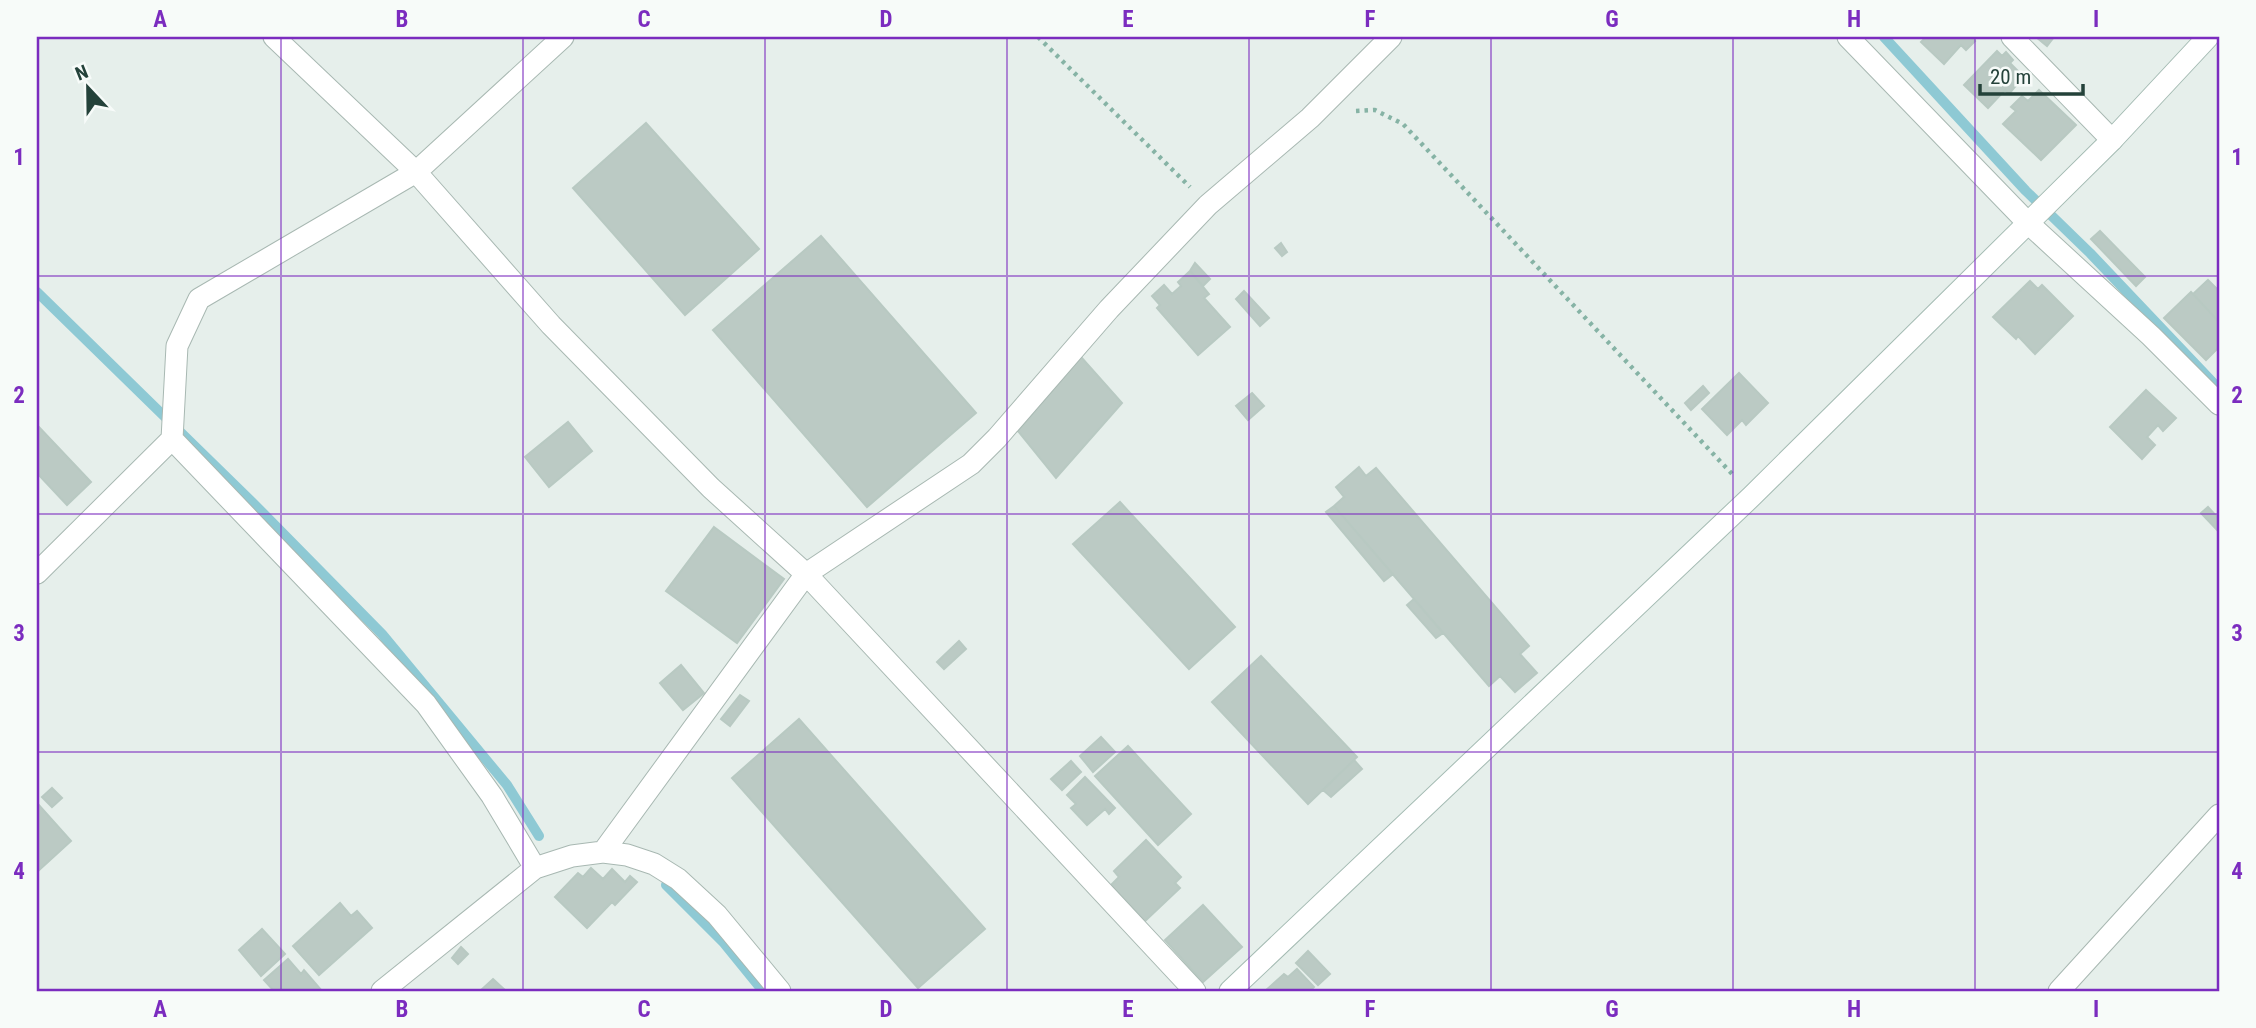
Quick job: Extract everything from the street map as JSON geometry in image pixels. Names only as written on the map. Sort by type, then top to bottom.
[{"type":"street","points":[[274,37],[416,172],[551,325],[711,488],[806,574],[1195,991]]},
{"type":"street","points":[[37,573],[172,439],[177,346],[199,299],[416,172],[563,37]]},
{"type":"street","points":[[603,852],[806,574],[971,464],[1006,428],[1109,309],[1208,205],[1310,118],[1391,37]]},
{"type":"street","points":[[1848,37],[2038,212],[2151,337],[2219,404]]},
{"type":"street","points":[[2012,37],[2112,140]]},
{"type":"street","points":[[1230,991],[1752,496],[2112,140],[2208,37]]},
{"type":"street","points":[[172,439],[426,704],[492,796],[535,869]]},
{"type":"street","points":[[2059,991],[2219,815]]},
{"type":"street","points":[[383,991],[535,869],[572,856],[603,852],[627,855],[654,864],[678,878],[717,915],[780,991]]},
{"type":"path","points":[[1038,37],[1208,205]]},
{"type":"path","points":[[1310,118],[1375,110],[1403,124],[1752,496]]},
{"type":"building","points":[[1926,37],[1970,37],[1975,41],[1966,50],[1961,45],[1944,64],[1921,42]]},
{"type":"building","points":[[2036,37],[2054,37],[2047,46]]},
{"type":"building","points":[[1997,51],[2002,56],[2006,52],[2013,60],[2010,63],[2020,73],[2015,80],[2018,83],[2009,94],[2005,90],[1988,108],[1964,85]]},
{"type":"building","points":[[2039,90],[2076,125],[2041,160],[2003,124],[2016,111],[2011,107],[2022,96],[2028,101]]},
{"type":"building","points":[[646,123],[759,249],[685,315],[573,188]]},
{"type":"building","points":[[2100,231],[2145,277],[2136,286],[2091,239]]},
{"type":"building","points":[[821,236],[976,413],[867,507],[713,330]]},
{"type":"building","points":[[1281,243],[1287,252],[1282,256],[1275,248]]},
{"type":"building","points":[[1195,263],[1210,279],[1203,286],[1190,271]]},
{"type":"building","points":[[1190,271],[1209,294],[1204,298],[1230,327],[1198,355],[1157,308],[1160,305],[1152,296],[1164,285],[1172,294],[1181,286],[1178,282]]},
{"type":"building","points":[[2208,280],[2219,291],[2219,322],[2193,294]]},
{"type":"building","points":[[2030,281],[2038,289],[2042,285],[2073,316],[2035,354],[2018,336],[2016,339],[1993,317]]},
{"type":"building","points":[[1244,291],[1269,318],[1260,326],[1236,299]]},
{"type":"building","points":[[2191,292],[2219,322],[2219,347],[2206,360],[2164,318]]},
{"type":"building","points":[[1081,357],[1122,403],[1056,478],[1018,431]]},
{"type":"building","points":[[1739,373],[1768,403],[1746,425],[1742,420],[1727,435],[1702,409]]},
{"type":"building","points":[[1703,386],[1709,393],[1691,410],[1685,403]]},
{"type":"building","points":[[2146,390],[2176,418],[2163,431],[2158,425],[2147,437],[2155,445],[2142,459],[2110,427]]},
{"type":"building","points":[[1252,393],[1264,406],[1248,420],[1236,406]]},
{"type":"building","points":[[568,422],[592,451],[549,487],[525,457]]},
{"type":"building","points":[[37,425],[91,482],[67,505],[37,473]]},
{"type":"building","points":[[1359,467],[1366,476],[1376,468],[1529,646],[1520,654],[1537,673],[1515,692],[1500,676],[1489,686],[1334,506],[1344,497],[1336,487]]},
{"type":"building","points":[[1120,502],[1235,627],[1189,669],[1073,544]]},
{"type":"building","points":[[1334,506],[1393,574],[1384,581],[1326,512]]},
{"type":"building","points":[[2208,507],[2219,519],[2219,532],[2201,513]]},
{"type":"building","points":[[714,527],[784,579],[737,643],[666,591]]},
{"type":"building","points":[[1414,599],[1443,633],[1436,638],[1407,605]]},
{"type":"building","points":[[959,641],[966,649],[944,669],[937,662]]},
{"type":"building","points":[[1261,656],[1357,757],[1308,804],[1212,702]]},
{"type":"building","points":[[681,665],[704,693],[683,710],[660,683]]},
{"type":"building","points":[[740,695],[749,701],[730,726],[721,719]]},
{"type":"building","points":[[799,719],[985,929],[918,988],[732,778]]},
{"type":"building","points":[[1101,737],[1115,752],[1093,772],[1080,756]]},
{"type":"building","points":[[1128,746],[1191,814],[1158,845],[1095,776]]},
{"type":"building","points":[[1354,760],[1362,769],[1331,797],[1323,790]]},
{"type":"building","points":[[1071,761],[1081,772],[1062,790],[1051,779]]},
{"type":"building","points":[[1085,777],[1115,808],[1109,814],[1105,809],[1087,825],[1071,808],[1076,804],[1067,795]]},
{"type":"building","points":[[52,788],[62,798],[52,807],[42,797]]},
{"type":"building","points":[[37,803],[71,841],[37,872]]},
{"type":"building","points":[[1146,840],[1181,877],[1175,883],[1180,888],[1145,921],[1111,885],[1119,877],[1114,871]]},
{"type":"building","points":[[591,868],[603,879],[612,869],[625,882],[630,876],[637,882],[615,905],[612,902],[587,928],[555,897],[578,873],[583,877]]},
{"type":"building","points":[[340,903],[351,916],[357,911],[372,928],[319,975],[293,946]]},
{"type":"building","points":[[1203,905],[1242,947],[1203,982],[1165,940]]},
{"type":"building","points":[[262,929],[285,954],[261,976],[239,950]]},
{"type":"building","points":[[461,947],[468,954],[458,964],[452,958]]},
{"type":"building","points":[[1308,951],[1330,974],[1318,985],[1296,963]]},
{"type":"building","points":[[288,959],[301,974],[304,970],[322,991],[274,991],[264,980]]},
{"type":"building","points":[[1297,969],[1314,987],[1310,991],[1265,991],[1284,974],[1288,977]]},
{"type":"building","points":[[493,979],[506,991],[480,991]]},
{"type":"waterway","points":[[1884,37],[2026,191],[2090,253],[2219,389]]},
{"type":"waterway","points":[[37,292],[254,504],[382,634],[507,785],[539,836]]},
{"type":"waterway","points":[[666,885],[724,943],[763,991]]}]
